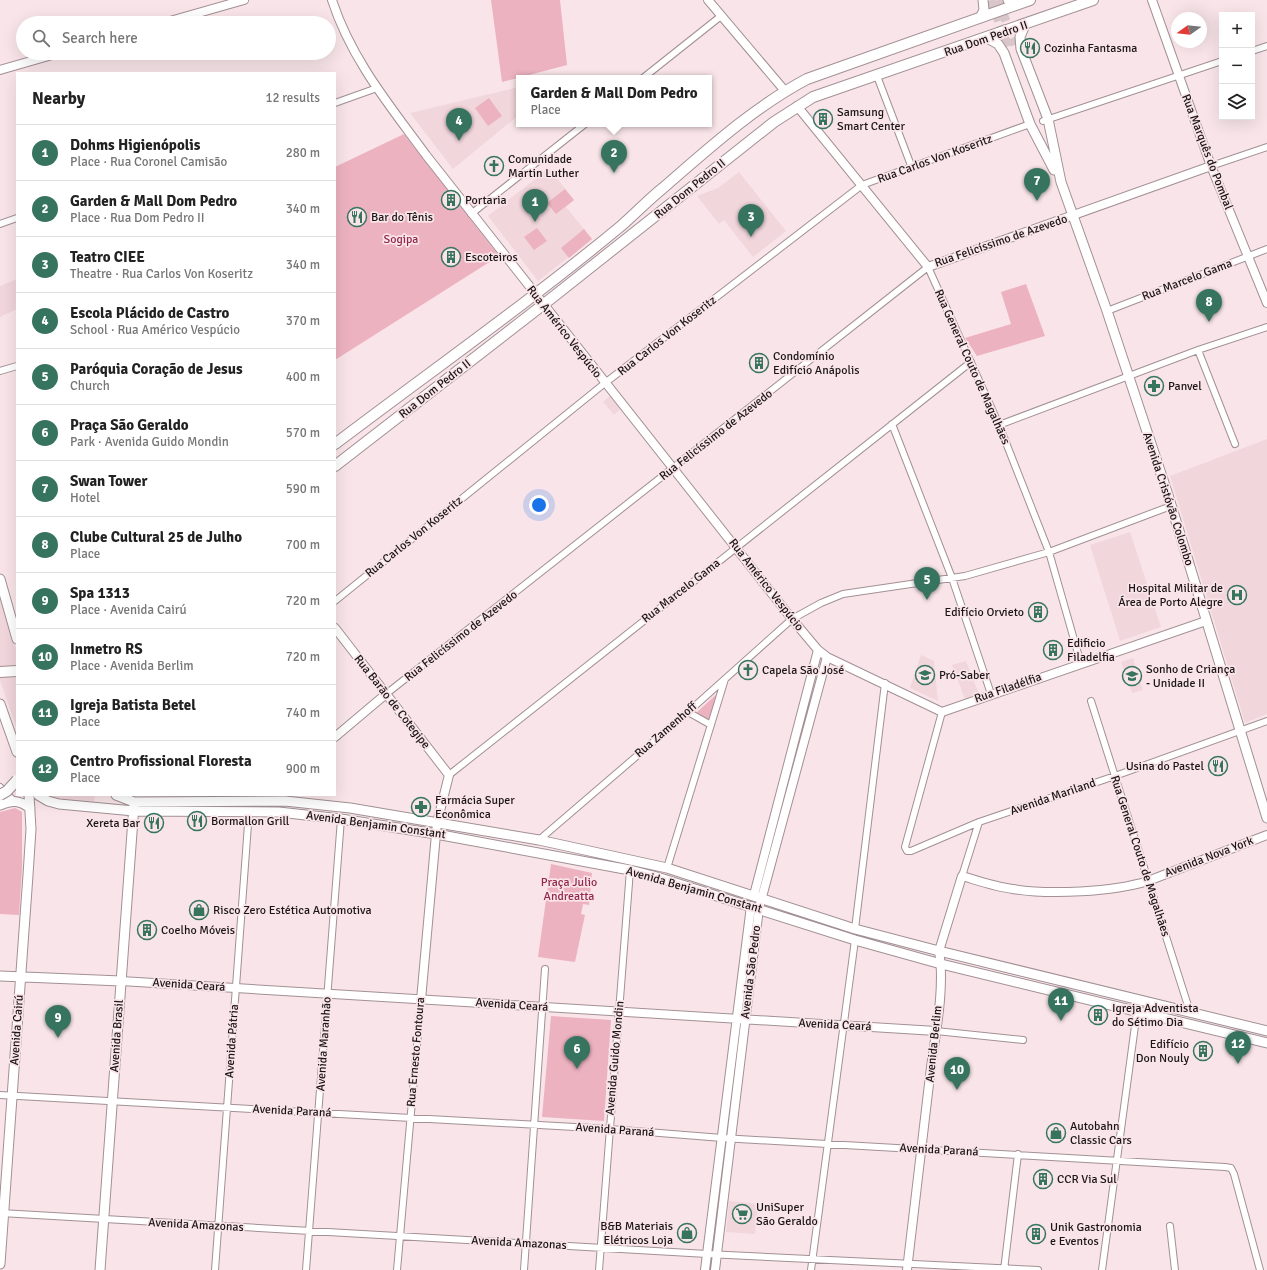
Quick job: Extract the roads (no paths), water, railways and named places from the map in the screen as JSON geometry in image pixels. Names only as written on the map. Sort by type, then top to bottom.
[{"type":"main road","points":[[980,18],[984,10],[983,0]]},
{"type":"main road","name":"Rua Dom Pedro II","points":[[336,443],[535,294],[622,226],[663,188],[725,135],[785,91],[807,79],[980,18],[1011,3],[1030,0]]},
{"type":"main road","name":"Rua Dom Pedro II","points":[[336,465],[543,305],[774,122],[797,106],[813,97],[1025,25],[1093,0]]},
{"type":"main road","points":[[1025,25],[1020,37],[1022,49],[1045,120],[1050,153]]},
{"type":"main road","name":"Avenida Cristóvão Colombo","points":[[987,38],[998,44],[1004,53],[1030,124],[1050,153],[1073,215],[1107,311],[1171,506],[1267,818]]},
{"type":"main road","points":[[1045,120],[1011,46],[1050,153]]},
{"type":"main road","points":[[0,579],[16,635]]},
{"type":"main road","points":[[0,672],[16,671]]},
{"type":"main road","points":[[0,704],[16,749]]},
{"type":"main road","points":[[0,794],[7,791],[16,781]]},
{"type":"main road","name":"Avenida Cairú","points":[[0,1264],[2,1213],[31,829],[29,796]]},
{"type":"main road","name":"Avenida Benjamin Constant","points":[[40,796],[48,801],[59,804],[249,812],[286,812],[341,818],[630,870],[755,907],[854,940],[941,964],[1267,1043]]},
{"type":"main road","name":"Avenida Benjamin Constant","points":[[118,796],[134,807],[286,798],[539,840],[667,868],[758,896],[855,929],[939,952],[1267,1031]]},
{"type":"main road","points":[[0,805],[13,800],[22,802],[30,808]]},
{"type":"main road","name":"Avenida Brasil","points":[[100,1270],[134,807]]},
{"type":"main road","name":"Avenida Ceará","points":[[0,976],[121,981]]},
{"type":"street","points":[[188,16],[244,0]]},
{"type":"street","name":"Rua Américo Vespúcio","points":[[332,0],[339,21],[354,51],[376,88],[471,214],[818,650]]},
{"type":"street","points":[[709,0],[785,91]]},
{"type":"street","name":"Rua Marquês do Pombal","points":[[1152,0],[1211,166],[1267,303]]},
{"type":"street","points":[[647,75],[721,16]]},
{"type":"street","points":[[1255,50],[1267,46]]},
{"type":"street","points":[[0,70],[35,60]]},
{"type":"street","points":[[1045,120],[1219,62]]},
{"type":"street","points":[[877,76],[912,168]]},
{"type":"street","points":[[336,103],[376,88]]},
{"type":"street","name":"Rua General Couto de Magalhães","points":[[797,106],[928,266],[971,362],[1049,552],[1081,664]]},
{"type":"street","name":"Rua Carlos Von Koseritz","points":[[336,600],[605,383],[862,185],[1030,124]]},
{"type":"street","points":[[471,214],[581,127]]},
{"type":"street","name":"Rua Felicíssimo de Azevedo","points":[[336,736],[386,694],[673,469],[928,266],[1267,147]]},
{"type":"street","points":[[0,224],[16,218]]},
{"type":"street","name":"Rua Marcelo Gama","points":[[1107,311],[1267,249]]},
{"type":"street","points":[[998,426],[1198,350],[1267,328]]},
{"type":"street","points":[[1198,350],[1235,444]]},
{"type":"street","name":"Rua Marcelo Gama","points":[[450,775],[971,362]]},
{"type":"street","points":[[0,371],[16,366]]},
{"type":"street","points":[[892,424],[952,578],[991,694]]},
{"type":"street","name":"Rua Zamenhoff","points":[[539,840],[688,712],[792,619],[821,603],[843,594],[965,576],[1049,552],[1171,506]]},
{"type":"street","name":"Rua Filadélfia","points":[[942,712],[1206,621]]},
{"type":"street","name":"Rua Barão de Cotegipe","points":[[336,629],[450,775]]},
{"type":"street","points":[[818,650],[827,657],[885,683],[942,712]]},
{"type":"street","name":"Avenida São Pedro","points":[[768,860],[772,825],[818,650]]},
{"type":"street","name":"Avenida São Pedro","points":[[705,1270],[722,1138],[741,1020],[755,907],[768,860],[781,828],[827,657]]},
{"type":"street","points":[[667,868],[726,678]]},
{"type":"street","points":[[855,929],[885,683]]},
{"type":"street","points":[[806,695],[816,698]]},
{"type":"street","name":"Rua General Couto de Magalhães","points":[[1091,701],[1190,1012]]},
{"type":"street","points":[[688,712],[711,725]]},
{"type":"street","name":"Avenida Mariland","points":[[942,712],[904,847],[907,851],[911,851],[979,822],[1115,776],[1267,721]]},
{"type":"street","points":[[798,727],[807,730]]},
{"type":"street","points":[[789,762],[798,765]]},
{"type":"street","points":[[437,823],[450,775]]},
{"type":"street","points":[[0,787],[13,800]]},
{"type":"street","points":[[780,794],[789,796]]},
{"type":"street","points":[[286,798],[286,812]]},
{"type":"street","name":"Avenida Pátria","points":[[215,1270],[249,812]]},
{"type":"street","name":"Avenida Maranhão","points":[[306,1270],[341,818]]},
{"type":"street","name":"Avenida Berlim","points":[[907,1267],[936,1031],[941,964],[939,952],[979,822]]},
{"type":"street","name":"Rua Ernesto Fontoura","points":[[397,1270],[437,823]]},
{"type":"street","points":[[772,825],[781,828]]},
{"type":"street","name":"Avenida Nova York","points":[[962,876],[1013,890],[1061,892],[1107,889],[1148,881],[1267,835]]},
{"type":"street","name":"Avenida Guido Mondin","points":[[599,1270],[630,870]]},
{"type":"street","points":[[811,1270],[854,940]]},
{"type":"street","points":[[524,1270],[544,969]]},
{"type":"street","name":"Avenida Ceará","points":[[121,981],[936,1031],[1024,1040]]},
{"type":"street","points":[[1102,1270],[1137,1011]]},
{"type":"street","name":"Avenida São Pedro","points":[[715,1270],[731,1138],[741,1020]]},
{"type":"street","name":"Avenida Paraná","points":[[0,1095],[112,1100],[610,1129],[722,1138],[1018,1154],[1230,1168],[1234,1174],[1260,1270]]},
{"type":"street","points":[[1004,1269],[1018,1154]]},
{"type":"street","name":"Avenida Amazonas","points":[[2,1213],[813,1259],[907,1267],[1038,1270]]},
{"type":"street","points":[[1170,1226],[1175,1270]]},
{"type":"tunnel","points":[[991,0],[1008,47]]},
{"type":"tunnel","points":[[998,0],[1015,45]]},
{"type":"place","name":"Cozinha Fantasma","points":[[1030,48]]},
{"type":"place","name":"Samsung Smart Center","points":[[823,119]]},
{"type":"place","name":"Escola Plácido de Castro","points":[[459,141]]},
{"type":"place","name":"Comunidade Martin Luther","points":[[494,166]]},
{"type":"place","name":"Garden & Mall Dom Pedro","points":[[614,173]]},
{"type":"place","name":"Portaria","points":[[451,200]]},
{"type":"place","name":"Swan Tower","points":[[1037,201]]},
{"type":"place","name":"Bar do Tênis","points":[[357,217]]},
{"type":"place","name":"Dohms Higienópolis","points":[[535,222]]},
{"type":"place","name":"Teatro CIEE","points":[[751,237]]},
{"type":"place","name":"Escoteiros","points":[[451,257]]},
{"type":"place","name":"Clube Cultural 25 de Julho","points":[[1209,322]]},
{"type":"place","name":"Condomínio Edifício Anápolis","points":[[759,363]]},
{"type":"place","name":"Panvel","points":[[1154,386]]},
{"type":"place","name":"Hospital Militar de Área de Porto Alegre","points":[[1237,595]]},
{"type":"place","name":"Paróquia Coração de Jesus","points":[[927,600]]},
{"type":"place","name":"Edifício Orvieto","points":[[1038,612]]},
{"type":"place","name":"Edificio Filadelfia","points":[[1053,650]]},
{"type":"place","name":"Capela São José","points":[[748,670]]},
{"type":"place","name":"Pró-Saber","points":[[925,675]]},
{"type":"place","name":"Sonho de Criança - Unidade II","points":[[1132,676]]},
{"type":"place","name":"Usina do Pastel","points":[[1218,766]]},
{"type":"place","name":"Farmácia Super Econômica","points":[[421,807]]},
{"type":"place","name":"Bormallon Grill","points":[[197,821]]},
{"type":"place","name":"Xereta Bar","points":[[154,823]]},
{"type":"place","name":"Risco Zero Estética Automotiva","points":[[199,910]]},
{"type":"place","name":"Coelho Móveis","points":[[147,930]]},
{"type":"place","name":"Igreja Adventista do Sétimo Dia","points":[[1098,1015]]},
{"type":"place","name":"Igreja Batista Betel","points":[[1061,1021]]},
{"type":"place","name":"Spa 1313","points":[[58,1038]]},
{"type":"place","name":"Edifício Don Nouly","points":[[1203,1051]]},
{"type":"place","name":"Centro Profissional Floresta","points":[[1238,1064]]},
{"type":"place","name":"Praça São Geraldo","points":[[577,1069]]},
{"type":"place","name":"Inmetro RS","points":[[957,1090]]},
{"type":"place","name":"Autobahn Classic Cars","points":[[1056,1133]]},
{"type":"place","name":"CCR Via Sul","points":[[1043,1179]]},
{"type":"place","name":"UniSuper São Geraldo","points":[[742,1214]]},
{"type":"place","name":"B&B Materiais Elétricos Loja","points":[[687,1233]]},
{"type":"place","name":"Unik Gastronomia e Eventos","points":[[1036,1234]]},
{"type":"park label","name":"Sogipa","points":[[401,239]]},
{"type":"park label","name":"Praça Julio Andreatta","points":[[569,889]]}]
